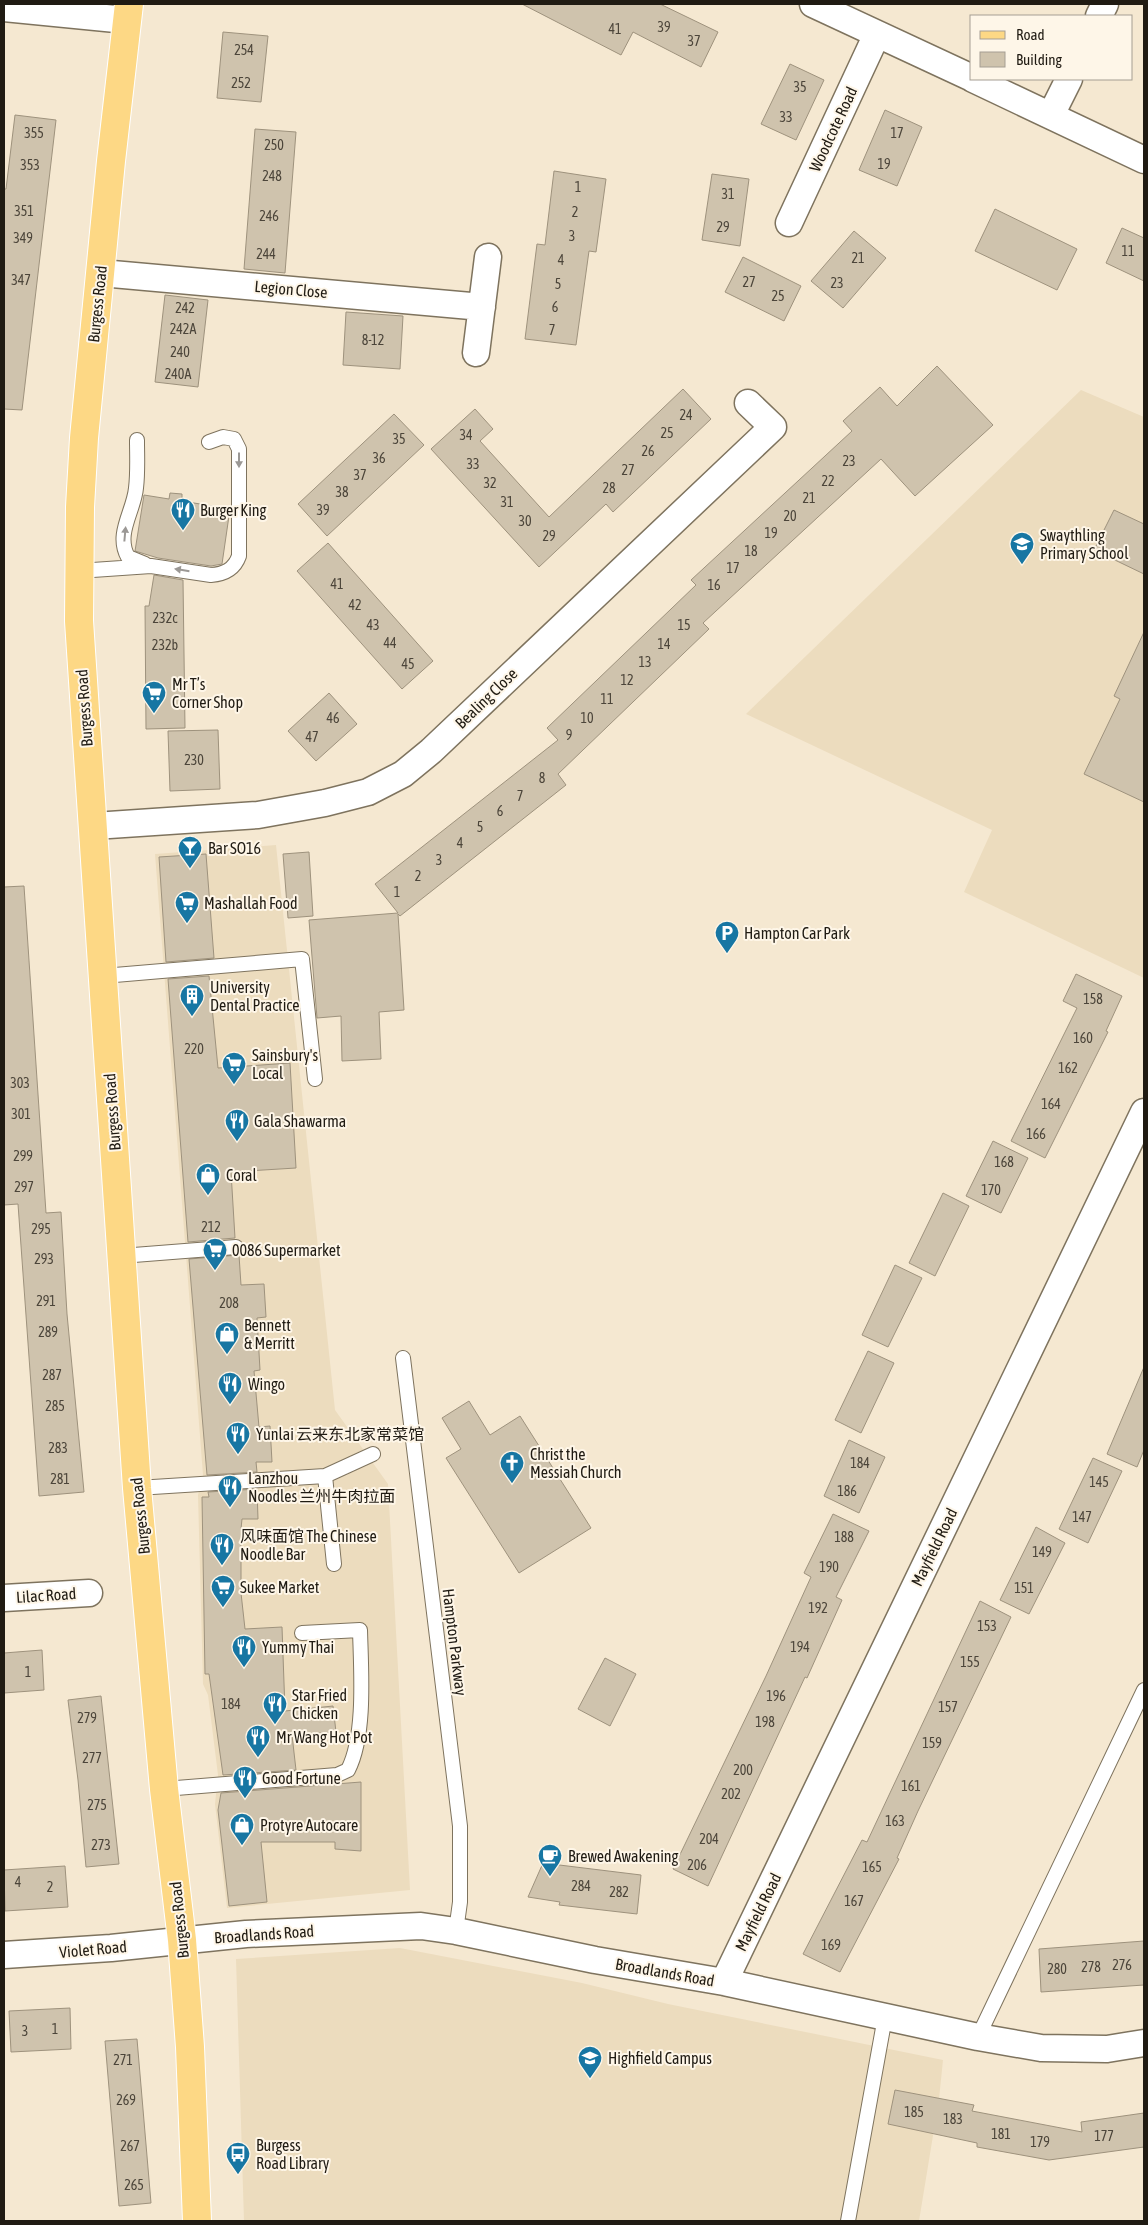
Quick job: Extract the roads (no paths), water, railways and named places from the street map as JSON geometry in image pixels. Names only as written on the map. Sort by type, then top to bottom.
[{"type":"main road","name":"Burgess Road","points":[[128,12],[82,467],[78,570],[82,694],[94,826],[136,1488],[150,1609],[164,1789],[182,1940],[190,2046],[197,2221]]},
{"type":"street","points":[[812,4],[970,78]]},
{"type":"street","points":[[4,8],[128,12]]},
{"type":"street","name":"Woodcote Road","points":[[789,224],[877,34]]},
{"type":"street","points":[[974,80],[1144,160]]},
{"type":"street","points":[[1051,116],[1069,80]]},
{"type":"street","points":[[476,353],[488,257]]},
{"type":"street","name":"Legion Close","points":[[101,273],[482,306]]},
{"type":"street","name":"Bealing Close","points":[[94,826],[258,815],[325,803],[368,792],[404,774],[431,751],[773,428],[748,403]]},
{"type":"street","name":"Mayfield Road","points":[[724,1982],[1144,1112]]},
{"type":"street","name":"Lilac Road","points":[[4,1598],[89,1593]]},
{"type":"street","name":"Broadlands Road","points":[[182,1940],[383,1926],[421,1926],[456,1931],[595,1960],[724,1982],[978,2037],[1041,2048],[1107,2049],[1144,2043]]},
{"type":"street","name":"Violet Road","points":[[4,1955],[111,1948],[182,1940]]},
{"type":"lane","points":[[78,570],[151,566],[211,575],[227,572],[237,562],[239,550],[238,442],[228,437],[217,438],[209,442]]},
{"type":"lane","points":[[138,440],[136,489],[123,532],[128,557],[151,566]]},
{"type":"lane","points":[[103,976],[302,959],[315,1079]]},
{"type":"lane","points":[[121,1256],[236,1246]]},
{"type":"lane","name":"Hampton Parkway","points":[[403,1358],[460,1826],[460,1902],[456,1931]]},
{"type":"lane","points":[[136,1488],[325,1476],[373,1454]]},
{"type":"lane","points":[[325,1476],[334,1564]]},
{"type":"lane","points":[[164,1789],[337,1775],[348,1770],[353,1761],[361,1704],[360,1630],[302,1633]]},
{"type":"lane","points":[[978,2037],[1144,1690]]},
{"type":"lane","points":[[848,2221],[886,2017]]},
{"type":"place","name":"Burger King","points":[[183,531]]},
{"type":"place","name":"Swaythling Primary School","points":[[1022,565]]},
{"type":"place","name":"Mr T’s Corner Shop","points":[[154,714]]},
{"type":"place","name":"Bar SO16","points":[[190,869]]},
{"type":"place","name":"Mashallah Food","points":[[187,924]]},
{"type":"place","name":"Hampton Car Park","points":[[727,954]]},
{"type":"place","name":"University Dental Practice","points":[[192,1017]]},
{"type":"place","name":"Sainsbury's Local","points":[[234,1085]]},
{"type":"place","name":"Gala Shawarma","points":[[237,1142]]},
{"type":"place","name":"Coral","points":[[208,1196]]},
{"type":"place","name":"0086 Supermarket","points":[[215,1271]]},
{"type":"place","name":"Bennett & Merritt","points":[[227,1355]]},
{"type":"place","name":"Wingo","points":[[230,1405]]},
{"type":"place","name":"Yunlai 云来东北家常菜馆","points":[[238,1455]]},
{"type":"place","name":"Christ the Messiah Church","points":[[512,1484]]},
{"type":"place","name":"Lanzhou Noodles 兰州牛肉拉面","points":[[230,1508]]},
{"type":"place","name":"风味面馆 The Chinese Noodle Bar","points":[[222,1566]]},
{"type":"place","name":"Sukee Market","points":[[223,1608]]},
{"type":"place","name":"Yummy Thai","points":[[244,1668]]},
{"type":"place","name":"Star Fried Chicken","points":[[275,1725]]},
{"type":"place","name":"Mr Wang Hot Pot","points":[[258,1758]]},
{"type":"place","name":"Good Fortune","points":[[245,1799]]},
{"type":"place","name":"Protyre Autocare","points":[[242,1846]]},
{"type":"place","name":"Brewed Awakening","points":[[550,1877]]},
{"type":"place","name":"Highfield Campus","points":[[590,2079]]},
{"type":"place","name":"Burgess Road Library","points":[[238,2175]]}]
